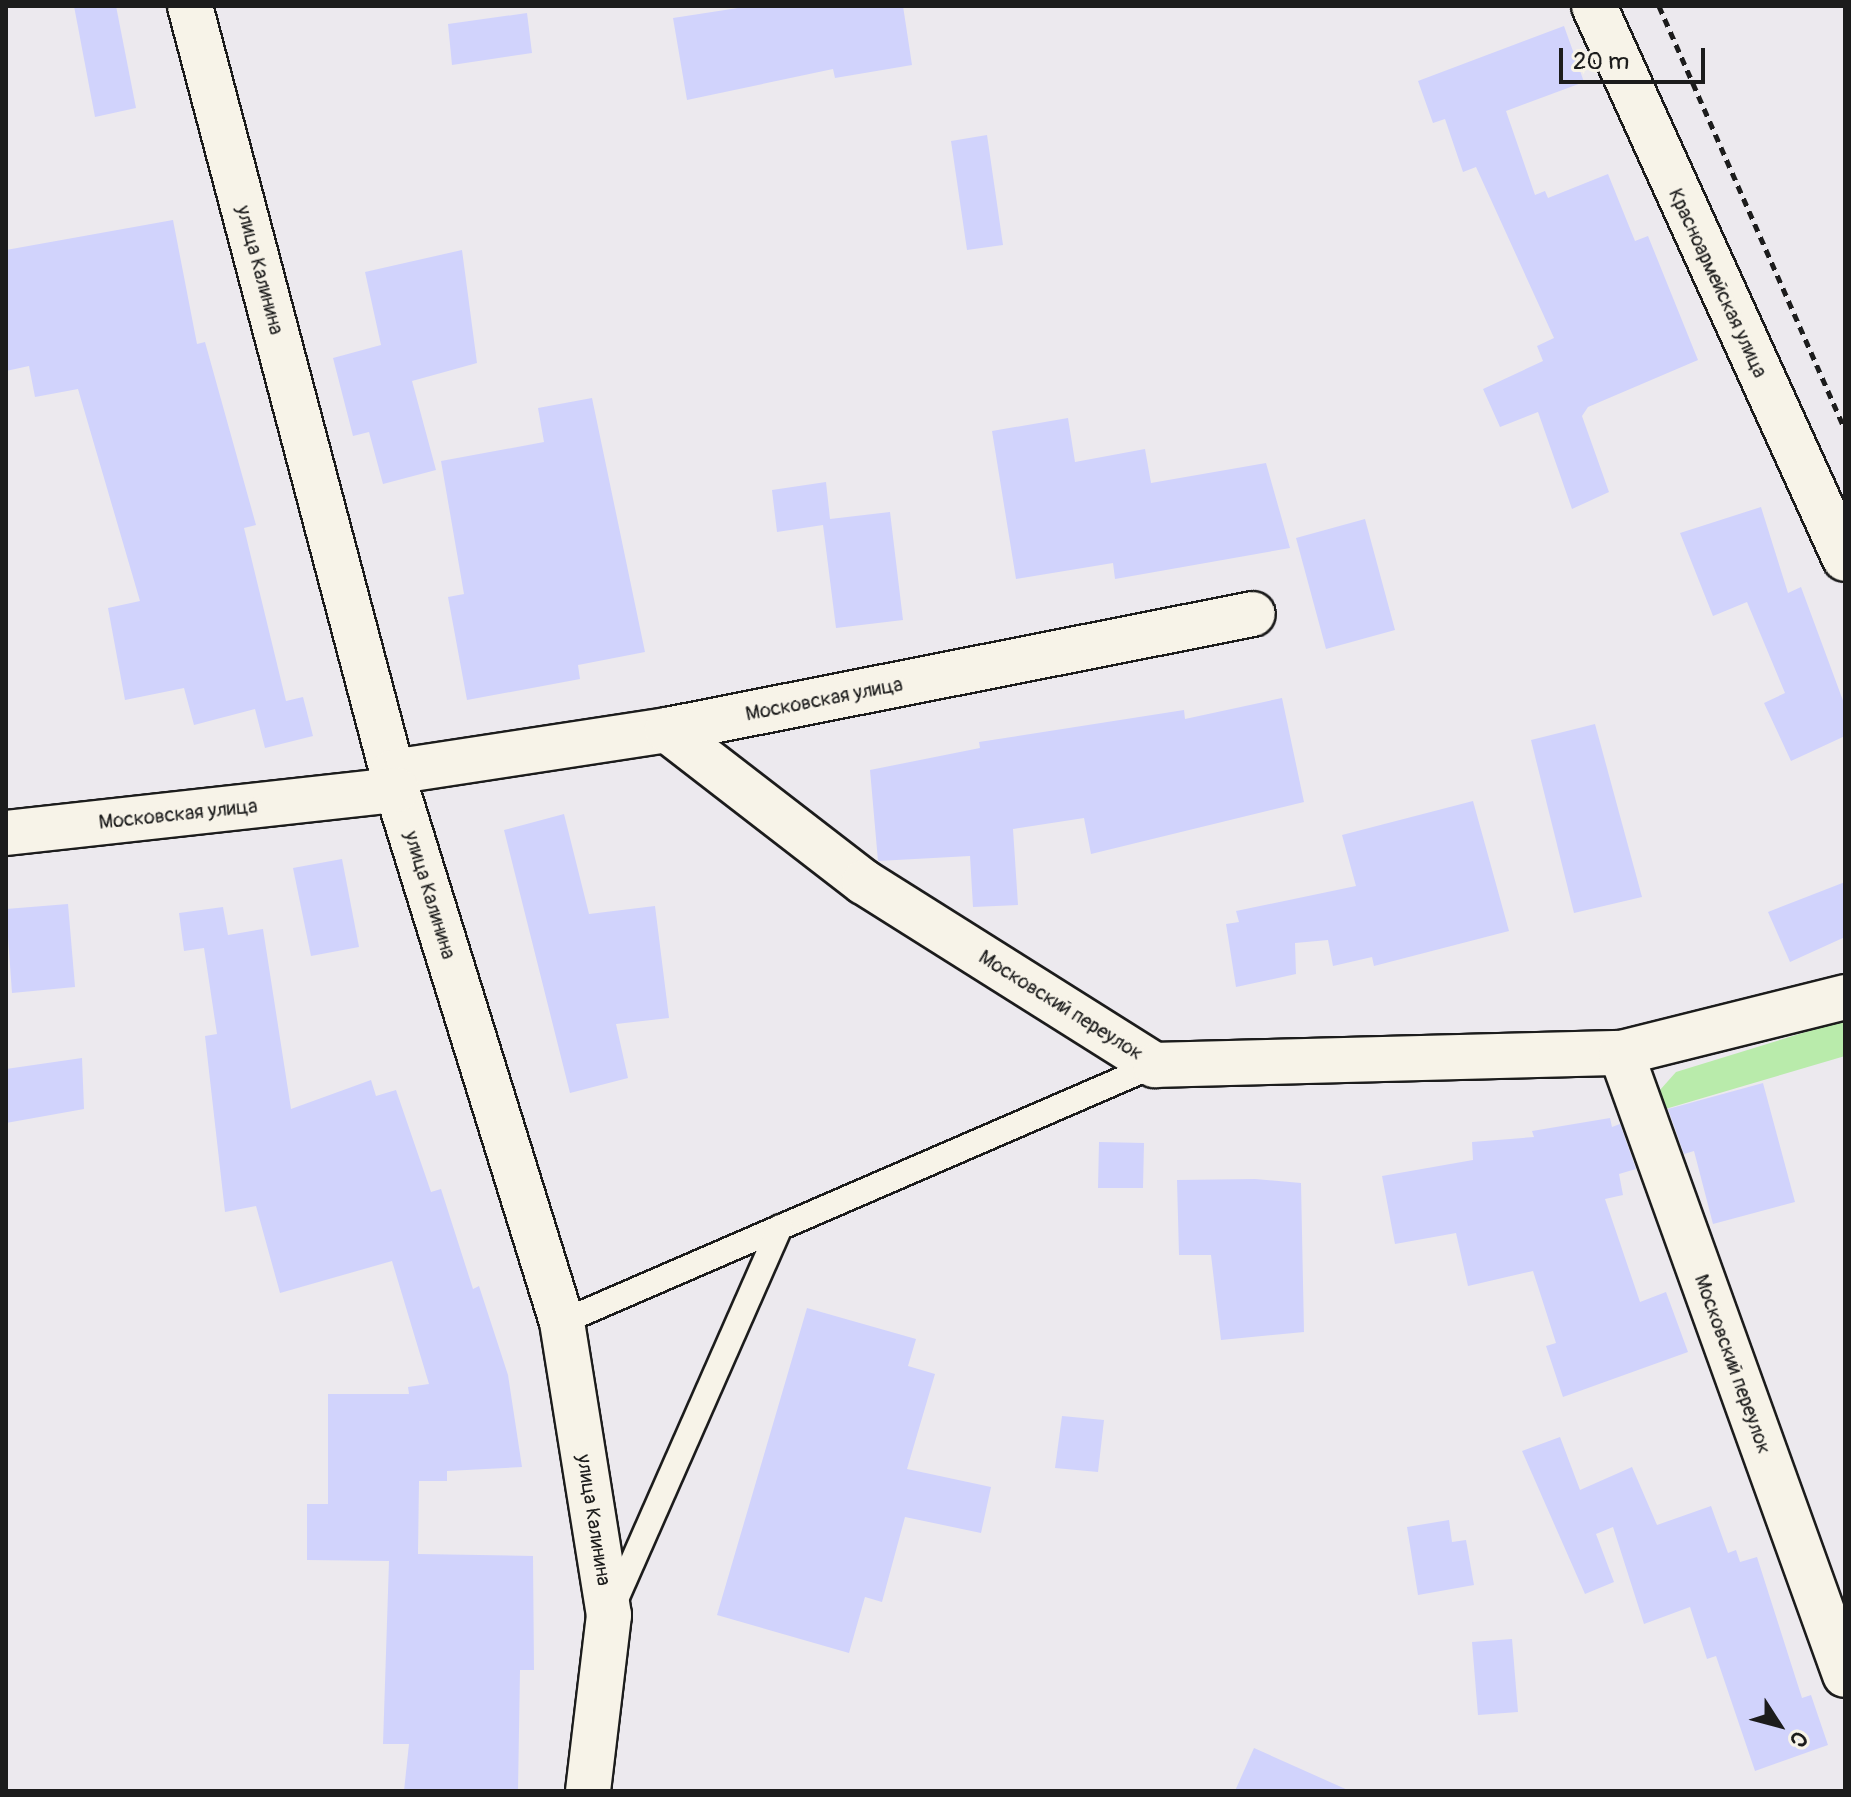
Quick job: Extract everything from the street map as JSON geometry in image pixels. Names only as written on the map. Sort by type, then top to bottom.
[{"type":"street","name":"улица Калинина","points":[[190,6],[395,781],[562,1322],[609,1615],[588,1791]]},
{"type":"street","name":"Красноармейская улица","points":[[1594,6],[1842,545]]},
{"type":"street","name":"Московская улица","points":[[6,833],[395,781],[1253,614]]},
{"type":"street","name":"Московский переулок","points":[[667,730],[864,882],[1155,1065],[1621,1053],[1845,997]]},
{"type":"street","name":"Московский переулок","points":[[1621,1053],[1845,1675]]},
{"type":"lane","points":[[562,1322],[1155,1065]]},
{"type":"lane","points":[[609,1615],[780,1227]]},
{"type":"path","points":[[1659,6],[1845,429]]},
{"type":"green space","points":[[1845,1020],[1845,1056],[1662,1110],[1660,1090],[1676,1072]]},
{"type":"building","points":[[74,6],[116,6],[136,108],[95,117]]},
{"type":"building","points":[[751,6],[903,6],[912,65],[835,78],[833,69],[687,100],[673,18]]},
{"type":"building","points":[[527,13],[532,53],[452,65],[448,24]]},
{"type":"building","points":[[1564,26],[1584,82],[1506,111],[1535,195],[1545,191],[1548,198],[1608,174],[1635,241],[1648,236],[1698,360],[1588,407],[1582,416],[1609,492],[1572,509],[1538,412],[1500,427],[1483,389],[1543,361],[1537,346],[1554,338],[1476,167],[1463,172],[1445,119],[1433,123],[1418,81]]},
{"type":"building","points":[[987,135],[1003,245],[967,250],[951,141]]},
{"type":"building","points":[[173,220],[197,344],[205,342],[256,525],[244,528],[286,701],[303,697],[313,736],[265,748],[255,709],[194,725],[184,688],[125,700],[108,608],[140,601],[78,389],[35,397],[29,366],[6,371],[6,250]]},
{"type":"building","points":[[462,250],[477,363],[412,381],[436,470],[383,484],[369,432],[353,436],[333,358],[381,345],[365,272]]},
{"type":"building","points":[[592,398],[645,652],[578,665],[580,679],[467,700],[448,597],[464,594],[441,461],[544,442],[538,408]]},
{"type":"building","points":[[1068,418],[1075,462],[1145,449],[1151,483],[1266,463],[1290,548],[1115,579],[1113,563],[1016,579],[992,431]]},
{"type":"building","points":[[826,482],[830,519],[890,512],[903,620],[836,628],[823,525],[777,532],[772,490]]},
{"type":"building","points":[[1761,507],[1788,593],[1801,587],[1845,706],[1845,736],[1791,761],[1764,703],[1785,693],[1747,602],[1713,616],[1680,533]]},
{"type":"building","points":[[1365,519],[1395,630],[1326,649],[1296,538]]},
{"type":"building","points":[[1282,698],[1304,802],[1091,854],[1084,818],[1013,829],[1018,905],[973,907],[970,856],[878,861],[870,770],[980,748],[979,742],[1184,710],[1185,719]]},
{"type":"building","points":[[1595,724],[1642,897],[1574,913],[1531,740]]},
{"type":"building","points":[[1473,801],[1509,931],[1374,966],[1372,957],[1333,966],[1328,940],[1295,943],[1296,974],[1236,987],[1226,924],[1239,922],[1236,911],[1356,886],[1342,835]]},
{"type":"building","points":[[564,814],[589,914],[655,906],[669,1018],[616,1024],[628,1078],[570,1093],[504,830]]},
{"type":"building","points":[[342,859],[359,947],[311,956],[293,868]]},
{"type":"building","points":[[1845,882],[1845,937],[1790,962],[1768,912]]},
{"type":"building","points":[[68,904],[75,987],[12,993],[6,909]]},
{"type":"building","points":[[223,907],[228,935],[263,929],[291,1109],[371,1080],[376,1096],[396,1090],[431,1192],[441,1189],[473,1289],[479,1286],[508,1375],[522,1467],[447,1471],[447,1481],[419,1481],[418,1554],[533,1556],[534,1670],[520,1670],[518,1791],[404,1791],[409,1744],[383,1744],[389,1561],[307,1560],[307,1504],[328,1504],[328,1394],[409,1394],[408,1387],[429,1384],[392,1261],[280,1293],[256,1206],[225,1212],[205,1036],[217,1034],[204,948],[184,951],[179,913]]},
{"type":"building","points":[[82,1058],[84,1109],[6,1123],[6,1069]]},
{"type":"building","points":[[1763,1083],[1795,1202],[1713,1224],[1694,1151],[1684,1154],[1668,1109]]},
{"type":"building","points":[[1610,1118],[1612,1127],[1620,1124],[1636,1169],[1619,1174],[1623,1195],[1605,1199],[1640,1302],[1666,1292],[1688,1352],[1563,1397],[1546,1346],[1556,1343],[1533,1271],[1468,1286],[1456,1233],[1395,1244],[1382,1176],[1473,1160],[1472,1142],[1534,1137],[1532,1131]]},
{"type":"building","points":[[1099,1142],[1144,1143],[1143,1188],[1098,1188]]},
{"type":"building","points":[[1255,1179],[1301,1183],[1304,1332],[1221,1340],[1211,1255],[1179,1255],[1177,1180]]},
{"type":"building","points":[[807,1308],[916,1339],[908,1366],[935,1374],[907,1469],[991,1487],[981,1533],[905,1517],[882,1602],[865,1597],[849,1653],[717,1615]]},
{"type":"building","points":[[1062,1416],[1104,1420],[1098,1472],[1055,1468]]},
{"type":"building","points":[[1560,1437],[1580,1490],[1632,1467],[1657,1525],[1711,1506],[1728,1553],[1736,1550],[1740,1562],[1757,1557],[1802,1698],[1811,1695],[1828,1745],[1755,1771],[1716,1656],[1707,1659],[1690,1607],[1644,1624],[1613,1527],[1596,1534],[1614,1582],[1585,1594],[1522,1451]]},
{"type":"building","points":[[1449,1520],[1452,1542],[1466,1540],[1474,1585],[1418,1595],[1407,1527]]},
{"type":"building","points":[[1512,1639],[1518,1712],[1478,1715],[1472,1642]]},
{"type":"building","points":[[1254,1748],[1350,1791],[1235,1791]]}]
